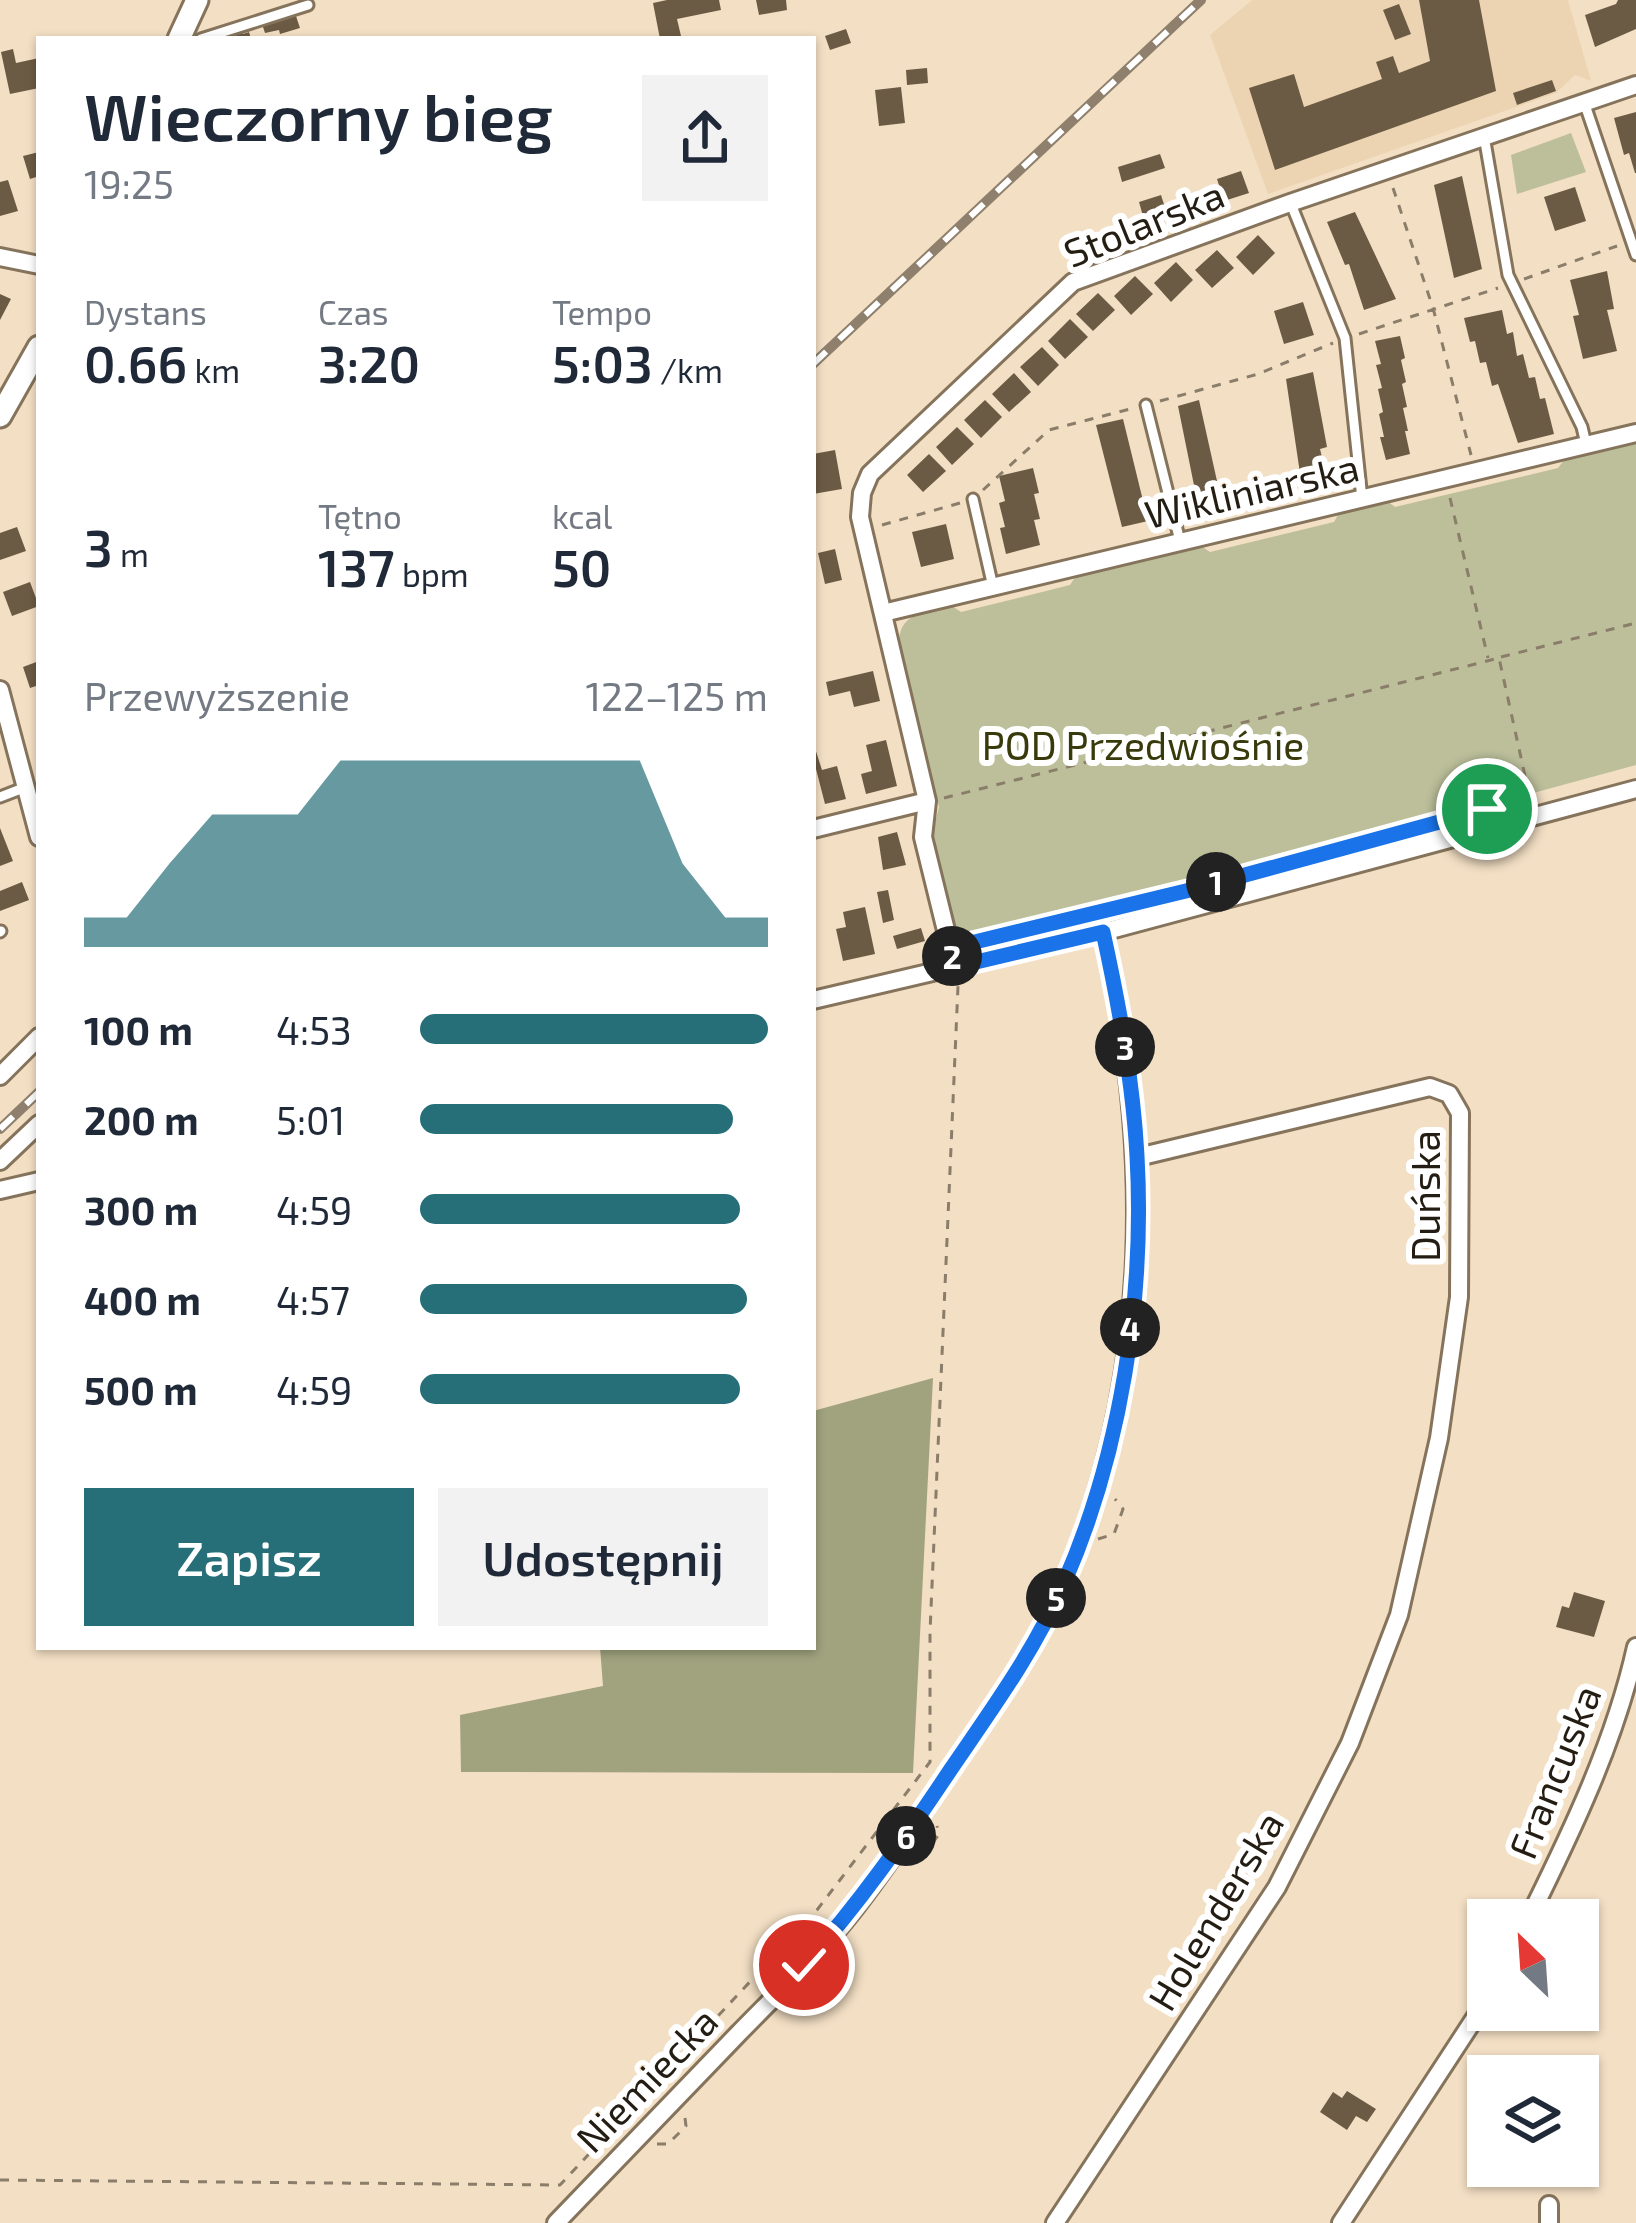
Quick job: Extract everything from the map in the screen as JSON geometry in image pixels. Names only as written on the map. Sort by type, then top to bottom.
[{"type":"street","points":[[190,36],[197,0]]},
{"type":"street","name":"Stolarska","points":[[952,957],[922,837],[932,800],[863,530],[862,494],[876,466],[1065,287],[1082,278],[1636,85]]},
{"type":"street","points":[[0,257],[36,264]]},
{"type":"street","points":[[0,416],[36,352]]},
{"type":"street","name":"Wikliniarska","points":[[883,613],[1636,433]]},
{"type":"street","points":[[0,690],[36,825]]},
{"type":"street","points":[[816,999],[952,957],[1103,932],[1636,789]]},
{"type":"street","points":[[816,828],[932,800]]},
{"type":"street","name":"Niemiecka","points":[[556,2223],[854,1909],[1028,1654],[1064,1582],[1112,1429],[1129,1342],[1137,1253],[1138,1157],[1128,1064],[1103,932]]},
{"type":"street","points":[[0,1076],[36,1040]]},
{"type":"street","name":"Duńska","points":[[1138,1157],[1430,1087],[1449,1094],[1460,1113],[1459,1298],[1439,1438],[1399,1615]]},
{"type":"street","points":[[0,1161],[36,1127]]},
{"type":"street","points":[[0,1190],[36,1182]]},
{"type":"street","name":"Holenderska","points":[[1055,2223],[1277,1887],[1350,1743],[1399,1615]]},
{"type":"street","name":"Francuska","points":[[1538,1899],[1574,1828],[1636,1647]]},
{"type":"street","points":[[1341,2223],[1467,2030]]},
{"type":"lane","points":[[197,36],[308,5]]},
{"type":"lane","points":[[1584,102],[1636,255]]},
{"type":"lane","points":[[1484,136],[1511,284],[1586,444]]},
{"type":"lane","points":[[1290,203],[1345,338],[1362,499]]},
{"type":"lane","points":[[1146,405],[1180,542]]},
{"type":"lane","points":[[973,499],[993,587]]},
{"type":"lane","points":[[0,797],[26,787]]},
{"type":"path","points":[[1387,169],[1433,308],[1475,472]]},
{"type":"path","points":[[863,530],[973,499],[1049,430],[1258,374],[1345,338],[1632,241]]},
{"type":"path","points":[[1446,479],[1489,661]]},
{"type":"path","points":[[932,800],[1636,622]]},
{"type":"path","points":[[1499,658],[1529,794]]},
{"type":"path","points":[[0,2180],[560,2185],[832,1892],[930,1762],[930,1632],[958,979],[952,957],[1153,899]]},
{"type":"path","points":[[1094,1540],[1114,1534],[1123,1509],[1109,1493]]},
{"type":"path","points":[[907,1858],[926,1852],[939,1834],[935,1815]]},
{"type":"path","points":[[651,2144],[668,2144],[686,2126],[684,2110]]},
{"type":"shaded area","points":[[1252,0],[1568,0],[1591,81],[1575,75],[1556,93],[1268,194],[1210,35]]},
{"type":"green space","points":[[1571,133],[1586,172],[1517,194],[1511,155]]},
{"type":"green space","name":"POD Przedwiośnie","points":[[1636,442],[1636,765],[1229,876],[954,941],[932,834],[939,807],[899,640],[911,618],[952,606],[961,612],[1070,585],[1076,576],[1201,546],[1210,552],[1334,522],[1339,513],[1387,501],[1395,507],[1558,468],[1565,459]]},
{"type":"green space","points":[[1131,906],[1125,915],[968,953],[962,947]]},
{"type":"green space","points":[[933,1378],[913,1773],[461,1772],[460,1715],[603,1686],[600,1650],[816,1650],[816,1410]]},
{"type":"building","points":[[719,0],[721,10],[677,19],[681,36],[659,36],[653,3]]},
{"type":"building","points":[[756,0],[786,0],[787,10],[759,15]]},
{"type":"building","points":[[1419,0],[1479,0],[1496,91],[1275,170],[1249,88],[1294,74],[1304,107],[1382,79],[1376,62],[1393,56],[1399,73],[1430,61]]},
{"type":"building","points":[[1618,0],[1636,0],[1636,29],[1595,47],[1585,15]]},
{"type":"building","points":[[1399,4],[1411,34],[1395,40],[1383,10]]},
{"type":"building","points":[[295,13],[300,28],[265,33],[262,24]]},
{"type":"building","points":[[846,29],[851,43],[830,50],[825,36]]},
{"type":"building","points":[[13,49],[16,63],[36,59],[36,89],[10,94],[1,52]]},
{"type":"building","points":[[927,68],[928,83],[907,85],[906,70]]},
{"type":"building","points":[[1552,80],[1556,91],[1517,105],[1513,93]]},
{"type":"building","points":[[901,87],[905,123],[879,126],[875,90]]},
{"type":"building","points":[[1636,112],[1635,173],[1629,153],[1624,155],[1614,118]]},
{"type":"building","points":[[36,153],[36,177],[30,179],[23,156]]},
{"type":"building","points":[[1160,154],[1165,168],[1122,182],[1118,167]]},
{"type":"building","points":[[1241,171],[1249,193],[1224,201],[1217,179]]},
{"type":"building","points":[[1462,176],[1482,269],[1454,278],[1434,185]]},
{"type":"building","points":[[8,180],[18,211],[0,216],[0,182]]},
{"type":"building","points":[[1575,187],[1586,221],[1555,231],[1544,197]]},
{"type":"building","points":[[1161,195],[1169,220],[1146,227],[1139,202]]},
{"type":"building","points":[[1355,212],[1396,299],[1364,310],[1349,264],[1345,265],[1327,222]]},
{"type":"building","points":[[1258,235],[1275,253],[1253,275],[1236,257]]},
{"type":"building","points":[[1217,250],[1234,268],[1212,288],[1195,270]]},
{"type":"building","points":[[1176,262],[1193,280],[1171,302],[1154,283]]},
{"type":"building","points":[[1607,271],[1614,309],[1607,310],[1617,351],[1583,359],[1570,280]]},
{"type":"building","points":[[1135,276],[1153,294],[1131,315],[1114,296]]},
{"type":"building","points":[[1098,293],[1115,310],[1093,331],[1076,314]]},
{"type":"building","points":[[0,294],[11,299],[0,320]]},
{"type":"building","points":[[1303,302],[1314,335],[1284,344],[1274,311]]},
{"type":"building","points":[[1502,310],[1507,334],[1513,332],[1517,356],[1523,354],[1529,378],[1535,377],[1540,399],[1545,398],[1554,434],[1518,443],[1498,384],[1492,386],[1486,362],[1480,363],[1475,341],[1470,342],[1464,318]]},
{"type":"building","points":[[1070,319],[1088,337],[1065,359],[1048,341]]},
{"type":"building","points":[[1400,336],[1410,454],[1386,460],[1376,365],[1381,364],[1375,341]]},
{"type":"building","points":[[1042,347],[1059,365],[1038,386],[1020,367]]},
{"type":"building","points":[[1313,372],[1327,447],[1320,449],[1326,474],[1301,480],[1286,379]]},
{"type":"building","points":[[1014,373],[1031,392],[1009,412],[992,394]]},
{"type":"building","points":[[985,400],[1002,417],[981,438],[964,420]]},
{"type":"building","points":[[1199,400],[1221,499],[1198,505],[1178,406]]},
{"type":"building","points":[[1123,419],[1148,521],[1122,527],[1096,425]]},
{"type":"building","points":[[957,427],[974,444],[952,465],[936,447]]},
{"type":"building","points":[[835,450],[842,489],[816,493],[816,453]]},
{"type":"building","points":[[929,454],[946,471],[923,492],[907,475]]},
{"type":"building","points":[[1033,468],[1040,519],[1034,520],[1040,545],[1006,554],[999,503],[1005,501],[999,476]]},
{"type":"building","points":[[946,524],[954,559],[921,567],[912,532]]},
{"type":"building","points":[[17,527],[26,551],[0,560],[0,533]]},
{"type":"building","points":[[835,549],[842,580],[825,584],[818,553]]},
{"type":"building","points":[[30,582],[36,607],[12,616],[3,592]]},
{"type":"building","points":[[36,662],[36,686],[30,688],[23,667]]},
{"type":"building","points":[[873,671],[880,701],[854,707],[850,691],[829,696],[826,682]]},
{"type":"building","points":[[886,740],[897,786],[866,794],[861,774],[872,771],[866,745]]},
{"type":"building","points":[[816,751],[822,770],[837,766],[846,799],[825,804]]},
{"type":"building","points":[[0,828],[13,861],[0,866]]},
{"type":"building","points":[[897,832],[906,865],[883,870],[878,837]]},
{"type":"building","points":[[22,882],[29,900],[0,911],[0,891]]},
{"type":"building","points":[[888,890],[894,920],[883,923],[877,892]]},
{"type":"building","points":[[865,907],[875,954],[843,961],[836,929],[846,927],[843,912]]},
{"type":"building","points":[[921,928],[925,941],[897,949],[893,936]]},
{"type":"building","points":[[1574,1592],[1605,1601],[1594,1637],[1556,1627],[1562,1606],[1569,1608]]},
{"type":"building","points":[[1347,2091],[1376,2109],[1367,2122],[1356,2116],[1347,2130],[1320,2112],[1333,2092],[1342,2098]]},
{"type":"railway","points":[[816,361],[1201,0]]},
{"type":"railway","points":[[0,1129],[36,1095]]},
{"type":"route","points":[[804,1965],[854,1909],[1028,1654],[1064,1582],[1090,1511],[1129,1342],[1137,1253],[1138,1157],[1128,1064],[1103,932],[955,967],[950,948],[1190,890],[1487,809]]}]
